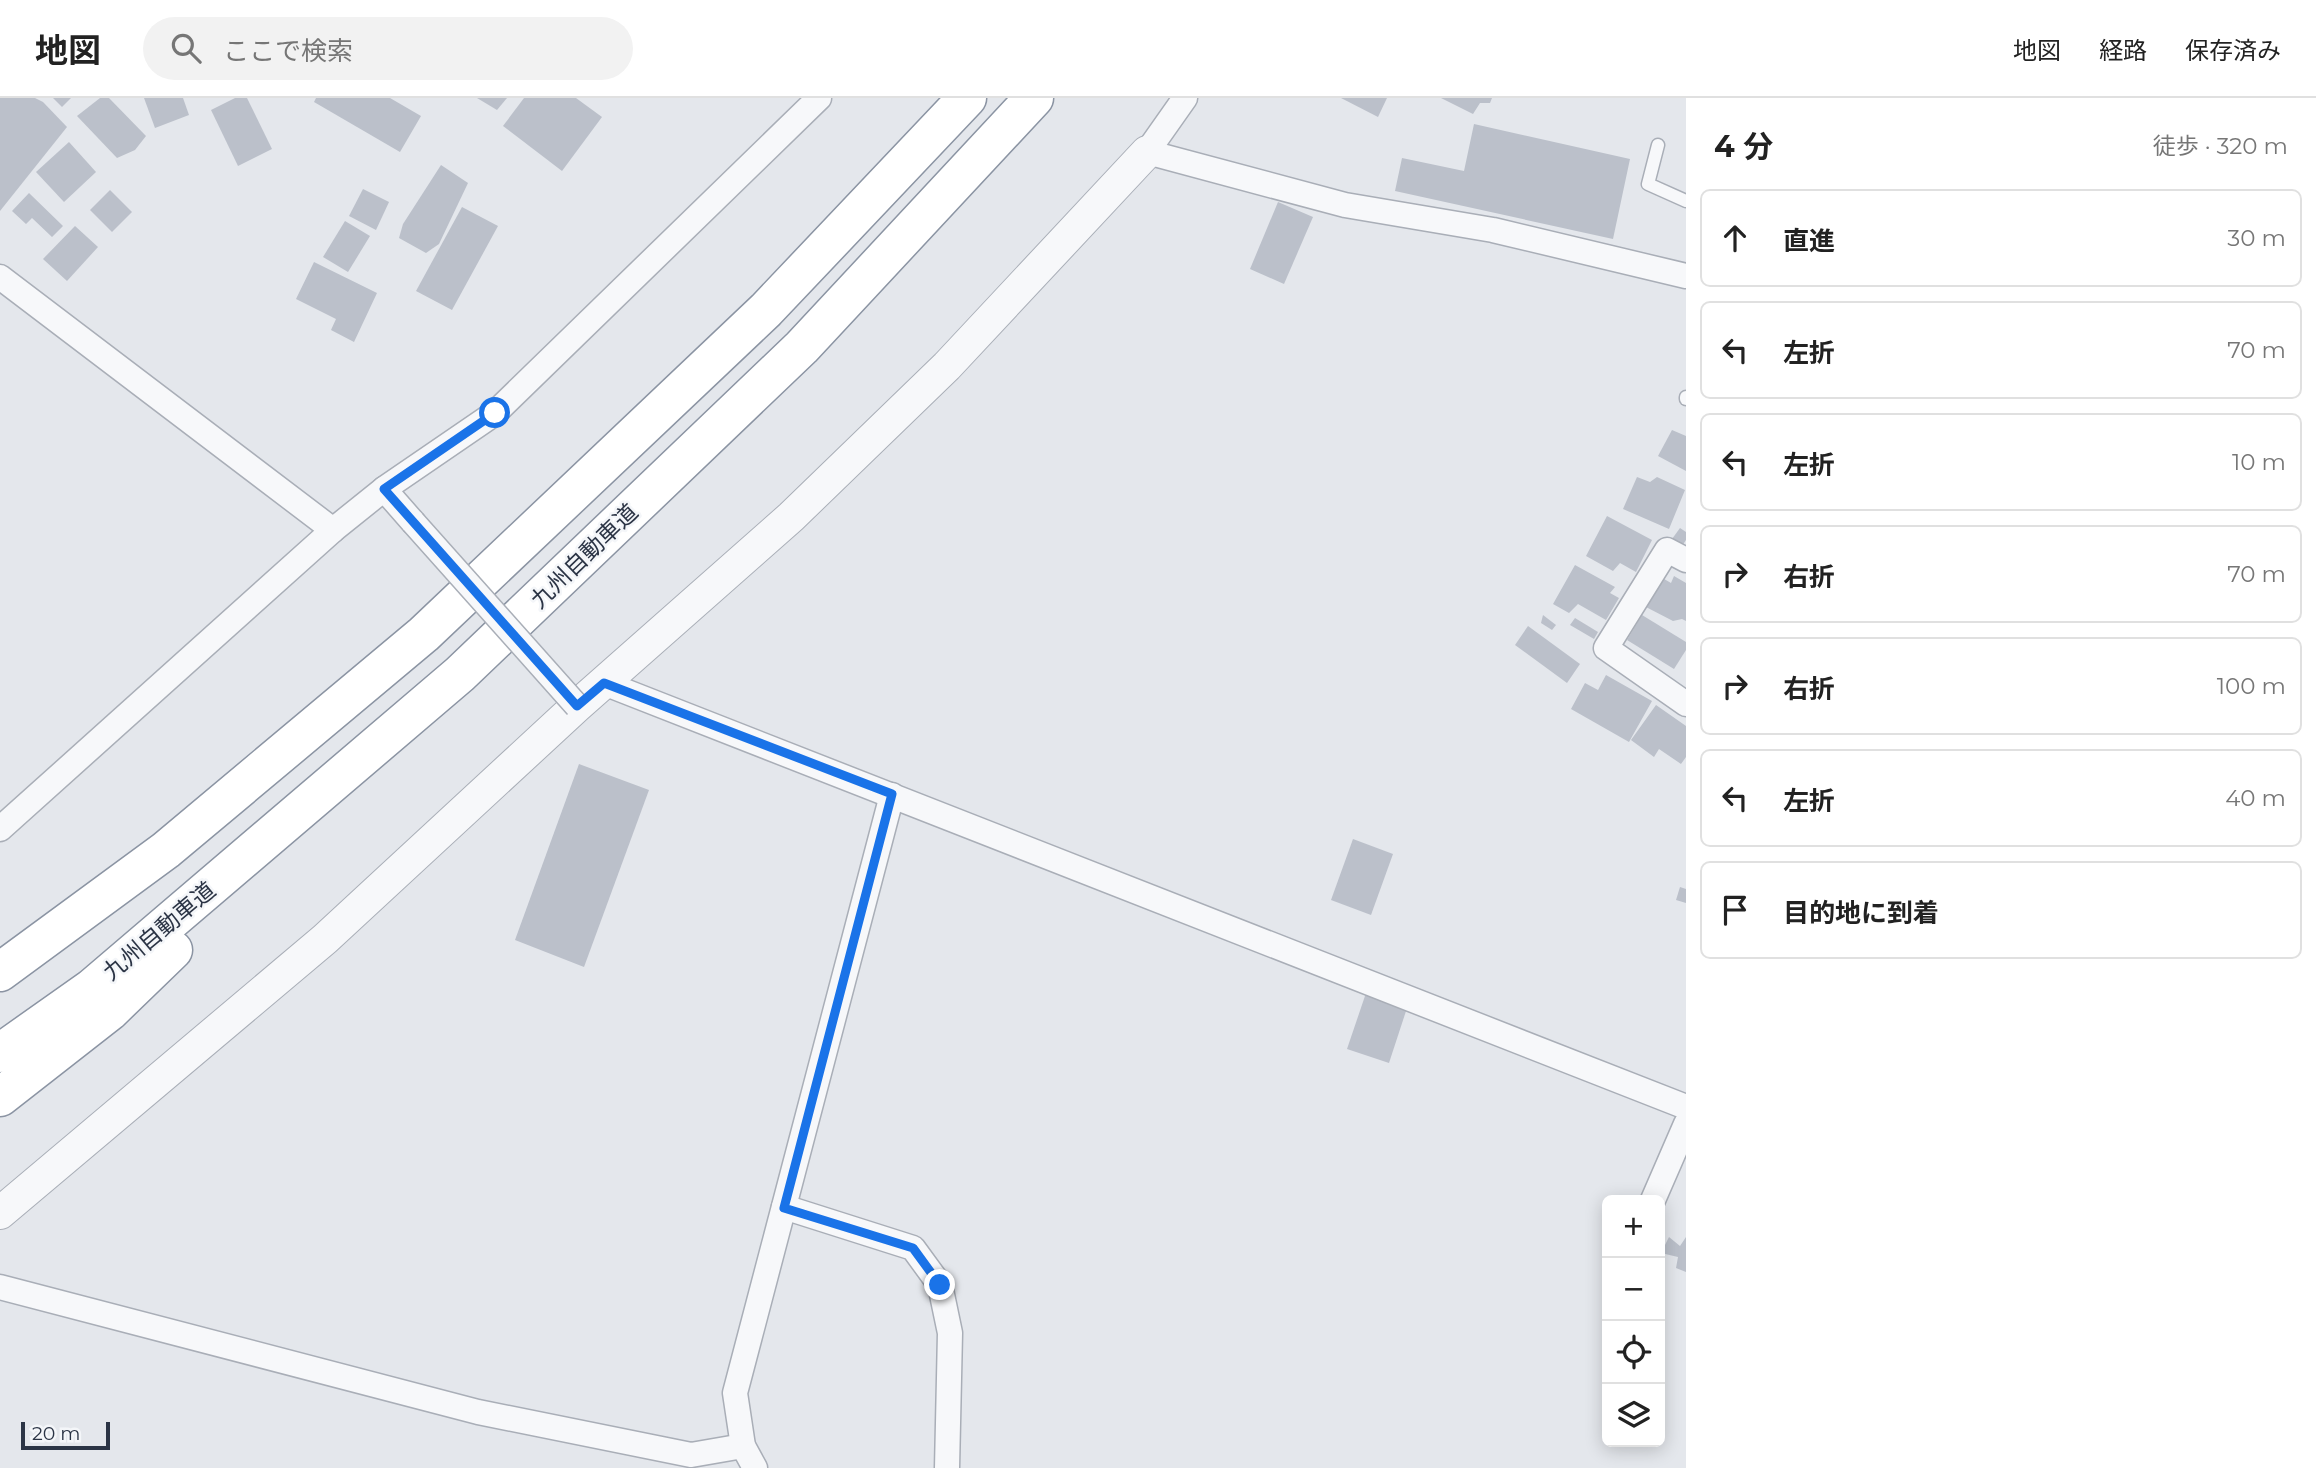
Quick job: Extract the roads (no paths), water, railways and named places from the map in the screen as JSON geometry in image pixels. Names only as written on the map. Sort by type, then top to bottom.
[{"type":"highway","points":[[7,965],[166,850],[424,634],[766,310],[967,98]]},
{"type":"highway","name":"九州自動車道","points":[[0,1053],[92,988],[460,674],[802,347],[1034,98]]},
{"type":"highway","points":[[0,1097],[110,1011],[460,674]]},
{"type":"street","points":[[0,829],[333,530],[384,489],[495,413],[819,98]]},
{"type":"street","points":[[0,1213],[325,939],[577,706],[791,517],[947,366],[1147,152],[1185,98]]},
{"type":"street","points":[[1147,152],[1345,205],[1493,230],[1686,276]]},
{"type":"street","points":[[0,277],[333,530]]},
{"type":"street","points":[[384,489],[577,706]]},
{"type":"street","points":[[1686,560],[1667,550],[1606,648],[1686,704]]},
{"type":"street","points":[[604,683],[1686,1107]]},
{"type":"street","points":[[755,1468],[743,1446],[735,1394],[892,794]]},
{"type":"street","points":[[1655,1195],[1686,1124]]},
{"type":"street","points":[[784,1208],[913,1248],[940,1285],[950,1333],[947,1468]]},
{"type":"street","points":[[0,1287],[478,1412],[691,1455],[743,1446]]},
{"type":"lane","points":[[1658,145],[1648,184],[1686,201]]}]
